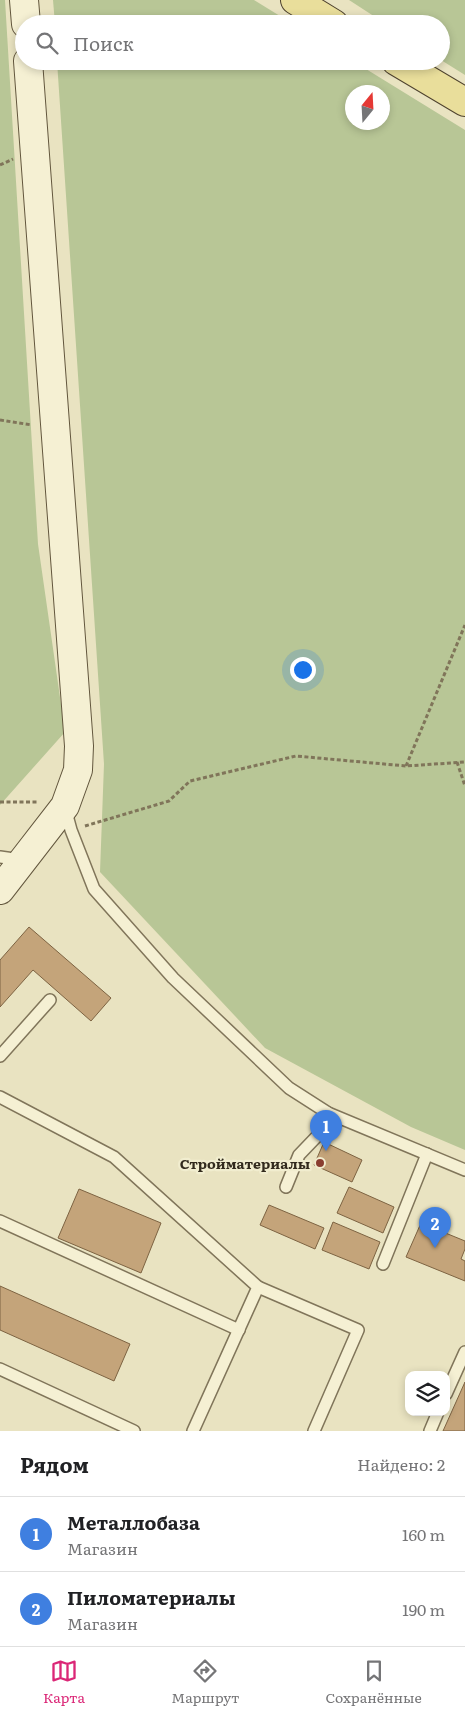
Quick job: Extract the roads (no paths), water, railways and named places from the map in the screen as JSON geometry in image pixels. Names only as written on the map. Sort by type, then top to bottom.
[{"type":"main road","points":[[295,0],[319,15]]},
{"type":"main road","points":[[411,70],[465,102]]},
{"type":"street","points":[[24,0],[25,15]]},
{"type":"street","points":[[33,15],[34,0]]},
{"type":"street","points":[[0,890],[12,859],[68,818],[78,770],[78,712],[55,428],[30,70]]},
{"type":"lane","points":[[68,818],[94,889],[173,978],[289,1088],[328,1113],[465,1170]]},
{"type":"lane","points":[[0,1056],[50,1000]]},
{"type":"lane","points":[[0,1097],[114,1157],[258,1287],[358,1330],[314,1431]]},
{"type":"lane","points":[[286,1187],[299,1155],[323,1130],[328,1113]]},
{"type":"lane","points":[[383,1264],[427,1154]]},
{"type":"lane","points":[[0,1221],[239,1330]]},
{"type":"lane","points":[[193,1431],[258,1287]]},
{"type":"lane","points":[[450,1385],[465,1352]]},
{"type":"lane","points":[[0,1369],[134,1431]]},
{"type":"lane","points":[[430,1431],[436,1416]]},
{"type":"place","name":"Металлобаза","points":[[326,1151]]},
{"type":"place","name":"Стройматериалы","points":[[320,1163]]},
{"type":"place","name":"Пиломатериалы","points":[[435,1248]]}]
